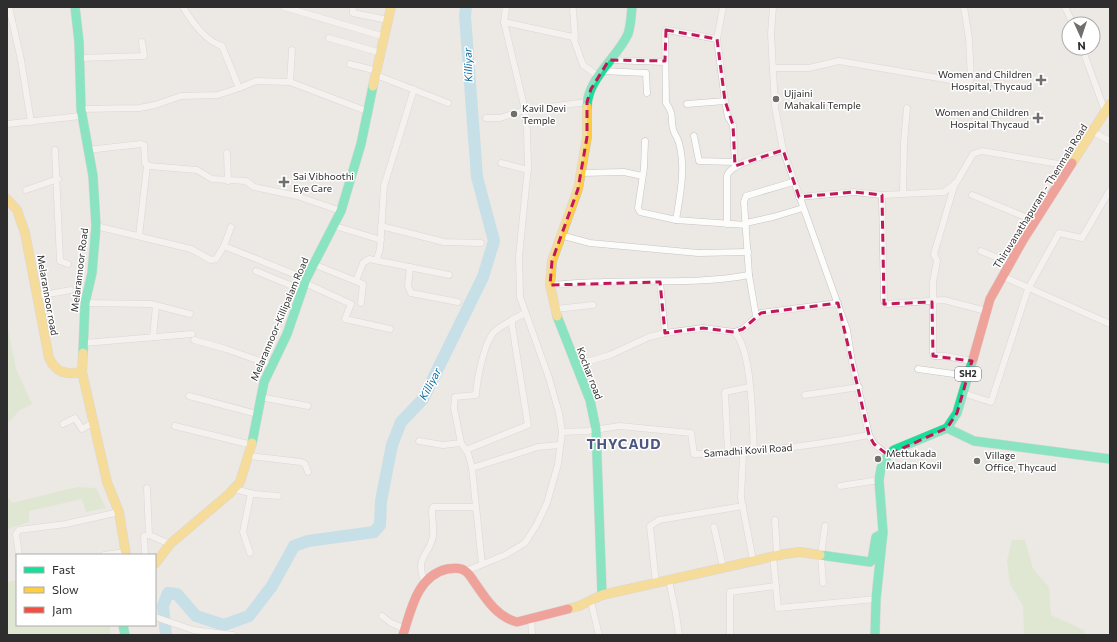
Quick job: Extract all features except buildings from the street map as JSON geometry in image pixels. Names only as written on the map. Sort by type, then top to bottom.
[{"type":"street","points":[[9,7],[21,60],[31,122]]},
{"type":"street","name":"Melarannoor Road","points":[[75,7],[79,42],[81,113],[93,176],[96,226],[92,273],[85,303],[82,372],[107,482],[119,512],[126,553]]},
{"type":"street","points":[[183,7],[203,34],[214,44],[222,46],[240,88]]},
{"type":"street","points":[[284,7],[385,37]]},
{"type":"street","points":[[353,7],[353,13],[388,20]]},
{"type":"street","name":"Melarannoor-Killipalam Road","points":[[156,563],[170,544],[234,489],[240,482],[252,445],[260,397],[271,365],[287,334],[304,284],[313,264],[335,226],[341,211],[369,112],[391,7]]},
{"type":"street","points":[[466,571],[505,555],[525,543],[547,503],[558,464],[559,445],[562,432],[559,413],[549,378],[520,297],[519,256],[528,170],[525,110],[504,22],[506,7]]},
{"type":"street","name":"Kochar road","points":[[602,595],[602,559],[596,429],[590,400],[559,323],[550,286],[552,261],[560,235],[570,215],[581,173],[587,137],[587,102],[600,74],[629,30],[631,25],[632,7]]},
{"type":"street","points":[[723,7],[717,39],[725,101],[728,117],[733,125],[735,164],[727,176],[727,224]]},
{"type":"street","points":[[773,7],[770,34],[775,108],[783,150],[793,182],[847,330],[852,362],[869,435],[874,444],[888,454],[881,468],[879,480],[882,534],[876,598],[875,635]]},
{"type":"street","points":[[773,68],[809,68],[839,61],[968,82],[971,80],[969,39],[964,7]]},
{"type":"street","points":[[573,10],[575,38],[583,64],[600,74],[646,73],[647,94]]},
{"type":"street","points":[[504,22],[567,34],[575,38]]},
{"type":"street","points":[[676,220],[682,187],[681,161],[679,141],[672,128],[672,113],[666,103],[664,62],[666,30],[717,39]]},
{"type":"street","points":[[329,38],[381,53]]},
{"type":"street","points":[[79,58],[144,56],[142,42]]},
{"type":"street","points":[[290,82],[292,50]]},
{"type":"street","points":[[1086,56],[1108,107]]},
{"type":"street","points":[[609,60],[664,62]]},
{"type":"street","points":[[350,64],[376,73],[448,103]]},
{"type":"street","points":[[7,124],[31,122],[81,113],[139,108],[155,105],[181,96],[218,95],[256,81],[290,82],[369,112]]},
{"type":"street","points":[[377,259],[381,240],[384,186],[414,89]]},
{"type":"street","points":[[687,104],[725,101]]},
{"type":"street","points":[[486,118],[500,118],[525,110],[587,102]]},
{"type":"street","name":"Thiruvanathapuram - Thenmala Road","points":[[888,454],[898,448],[930,438],[947,428],[957,413],[990,299],[1035,221],[1108,107]]},
{"type":"street","points":[[903,194],[904,142],[907,108]]},
{"type":"street","points":[[1093,132],[1110,141]]},
{"type":"street","points":[[694,136],[699,161],[735,164],[783,150]]},
{"type":"street","points":[[646,140],[638,210],[648,215],[676,220],[746,224],[803,208]]},
{"type":"street","points":[[87,150],[141,144],[144,146],[147,166],[139,236]]},
{"type":"street","points":[[56,150],[60,261],[68,264]]},
{"type":"street","points":[[972,361],[945,356],[934,356],[932,302],[933,282],[937,261],[934,254],[955,183],[973,154],[982,151],[1070,166]]},
{"type":"street","points":[[228,153],[228,181]]},
{"type":"street","points":[[501,163],[528,170]]},
{"type":"street","points":[[147,166],[197,170],[212,179],[246,181],[254,187],[297,196],[341,211]]},
{"type":"street","points":[[581,173],[624,172],[642,176]]},
{"type":"street","points":[[26,190],[58,179]]},
{"type":"street","points":[[756,316],[749,275],[746,196],[793,182]]},
{"type":"street","points":[[799,197],[854,192],[882,195],[932,194],[944,192],[955,183]]},
{"type":"street","points":[[963,393],[991,402],[1028,289],[1059,233],[1082,238],[1109,192]]},
{"type":"street","points":[[882,195],[884,301],[887,304],[944,300],[986,311]]},
{"type":"street","points":[[972,195],[1035,221]]},
{"type":"street","name":"Melarannoor road","points":[[7,199],[17,210],[25,233],[46,352],[53,369],[59,372],[82,372]]},
{"type":"street","points":[[96,226],[191,249],[211,260],[216,259],[224,246],[231,227]]},
{"type":"street","points":[[335,226],[381,240]]},
{"type":"street","points":[[381,226],[444,242],[481,243]]},
{"type":"street","points":[[560,235],[590,244],[698,253],[748,252]]},
{"type":"street","points":[[224,246],[304,284],[351,304],[345,319],[390,329]]},
{"type":"street","points":[[981,251],[1010,263]]},
{"type":"street","points":[[356,281],[366,260],[377,259],[449,275]]},
{"type":"street","points":[[313,264],[356,281],[364,286],[361,303]]},
{"type":"street","points":[[410,267],[408,286],[411,293],[458,302]]},
{"type":"street","points":[[256,271],[304,284]]},
{"type":"street","points":[[550,286],[602,282],[724,280],[749,275]]},
{"type":"street","points":[[1002,276],[1028,289],[1110,324]]},
{"type":"street","points":[[660,282],[664,333]]},
{"type":"street","points":[[37,296],[71,290]]},
{"type":"street","points":[[576,365],[610,355],[649,337],[664,333],[703,328],[734,332],[743,329],[761,313],[838,302]]},
{"type":"street","points":[[85,303],[134,303],[156,306],[190,314]]},
{"type":"street","points":[[556,309],[593,305]]},
{"type":"street","points":[[153,337],[156,306]]},
{"type":"street","points":[[482,564],[472,468],[466,450],[461,443],[454,408],[455,397],[476,395],[477,384],[490,338],[495,331],[525,313]]},
{"type":"street","points":[[466,450],[528,425],[512,320]]},
{"type":"street","points":[[734,332],[739,337],[742,344],[749,372],[754,451]]},
{"type":"street","points":[[84,343],[153,337],[193,337],[271,365]]},
{"type":"street","points":[[918,369],[968,376]]},
{"type":"street","points":[[728,453],[725,392],[749,387]]},
{"type":"street","points":[[805,395],[859,387]]},
{"type":"street","points":[[189,396],[257,414]]},
{"type":"street","points":[[260,397],[308,406]]},
{"type":"street","points":[[63,424],[75,418],[82,429],[94,422]]},
{"type":"street","points":[[175,426],[252,445]]},
{"type":"street","name":"Samadhi Kovil Road","points":[[596,429],[620,426],[691,433],[694,454],[743,453],[811,445],[869,435]]},
{"type":"street","points":[[947,428],[974,441],[1110,459]]},
{"type":"street","points":[[562,432],[587,431],[596,429]]},
{"type":"street","points":[[418,441],[443,445],[461,443]]},
{"type":"street","points":[[472,468],[538,447],[559,445]]},
{"type":"street","points":[[743,453],[740,489],[753,560]]},
{"type":"street","points":[[249,456],[301,462],[305,464],[308,472]]},
{"type":"street","points":[[840,486],[879,480]]},
{"type":"street","points":[[147,488],[149,535]]},
{"type":"street","points":[[234,489],[251,493],[278,496]]},
{"type":"street","points":[[250,553],[243,532],[251,493]]},
{"type":"street","points":[[656,584],[650,526],[659,520],[743,506]]},
{"type":"street","points":[[424,581],[420,565],[422,557],[432,538],[434,507],[476,507]]},
{"type":"street","points":[[19,554],[16,534],[19,530],[66,524],[119,512]]},
{"type":"street","points":[[775,520],[776,586],[778,608],[876,598]]},
{"type":"street","points":[[823,583],[821,556],[825,526]]},
{"type":"street","points":[[714,527],[723,567]]},
{"type":"street","points":[[382,616],[404,632],[414,602],[424,581],[441,571],[462,568],[466,571],[499,614],[505,619],[517,622],[591,602],[602,595],[775,556],[800,552],[871,562],[876,537],[882,534]]},
{"type":"street","points":[[145,554],[144,536],[149,535],[170,544]]},
{"type":"street","points":[[115,554],[126,553]]},
{"type":"street","points":[[669,580],[676,614],[678,635]]},
{"type":"street","points":[[730,635],[730,592],[776,586]]},
{"type":"street","points":[[591,602],[599,635]]},
{"type":"street","points":[[156,618],[203,632],[233,635]]},
{"type":"street","points":[[531,618],[532,635]]},
{"type":"highlighted area","points":[[666,30],[717,39],[725,101],[733,125],[735,166],[783,150],[799,197],[854,192],[882,195],[884,304],[932,302],[933,356],[972,361],[957,413],[947,428],[888,455],[874,444],[869,435],[838,303],[761,313],[743,329],[734,332],[703,328],[665,333],[660,282],[550,285],[552,261],[578,189],[587,137],[587,102],[591,89],[609,60],[665,61]]},
{"type":"green space","points":[[7,324],[16,369],[32,404],[20,410],[7,424]]},
{"type":"green space","points":[[77,487],[96,488],[106,508],[86,512],[82,499],[29,511],[29,522],[7,529],[7,496],[12,503]]},
{"type":"green space","points":[[1012,540],[1025,540],[1033,569],[1049,587],[1051,615],[1084,630],[1085,635],[1024,635],[1023,606],[1010,584],[1007,561]]},
{"type":"green space","points":[[16,580],[16,626],[110,626],[110,635],[7,635],[7,582]]},
{"type":"waterway","name":"Killiyar","points":[[166,635],[163,606],[168,593],[177,594],[196,616],[224,625],[249,616],[272,586],[294,546],[308,541],[374,532],[380,525],[381,501],[392,445],[401,422],[423,399],[483,277],[494,241],[477,177],[465,16],[466,7]]},
{"type":"traffic: fast","points":[[75,7],[79,42],[81,109],[93,176],[96,226],[92,273],[85,303],[83,353]]},
{"type":"traffic: fast","points":[[587,107],[588,97],[597,78],[628,34],[632,7]]},
{"type":"traffic: fast","points":[[252,443],[264,382],[287,334],[306,279],[341,211],[361,144],[373,86]]},
{"type":"traffic: fast","points":[[557,316],[590,400],[596,429],[602,595]]},
{"type":"traffic: fast","points":[[875,635],[876,599],[883,532],[879,480],[881,468],[888,455],[894,450],[947,428],[957,413],[973,359]]},
{"type":"traffic: fast","points":[[947,428],[974,441],[1110,459]]},
{"type":"traffic: fast","points":[[820,555],[870,562],[872,560],[876,537],[882,534]]},
{"type":"traffic: fast","points":[[123,626],[125,635]]},
{"type":"traffic: slow","points":[[373,86],[391,7]]},
{"type":"traffic: slow","points":[[1072,163],[1110,104]]},
{"type":"traffic: slow","points":[[557,316],[550,285],[552,261],[578,189],[587,137],[587,107]]},
{"type":"traffic: slow","points":[[7,199],[17,210],[25,233],[49,358],[55,367],[62,372],[82,372]]},
{"type":"traffic: slow","points":[[83,353],[82,372],[107,482],[119,512],[126,554]]},
{"type":"traffic: slow","points":[[156,563],[170,544],[229,494],[240,482],[252,443]]},
{"type":"traffic: slow","points":[[568,609],[579,606],[602,595],[784,554],[800,552],[820,555]]},
{"type":"traffic: jam","points":[[973,359],[990,299],[1023,240],[1072,163]]},
{"type":"traffic: jam","points":[[403,635],[413,605],[422,586],[437,573],[447,569],[459,568],[466,572],[493,607],[510,620],[517,622],[568,609]]},
{"type":"place","name":"Women and Children Hospital, Thycaud","points":[[1041,80]]},
{"type":"place","name":"Ujjaini Mahakali Temple","points":[[776,99]]},
{"type":"place","name":"Kavil Devi Temple","points":[[514,114]]},
{"type":"place","name":"Women and Children Hospital Thycaud","points":[[1038,118]]},
{"type":"place","name":"Sai Vibhoothi Eye Care","points":[[284,182]]},
{"type":"place","name":"Mettukada Madan Kovil","points":[[878,459]]},
{"type":"place","name":"Village Office, Thycaud","points":[[977,461]]},
{"type":"district","name":"THYCAUD","points":[[624,444]]}]
